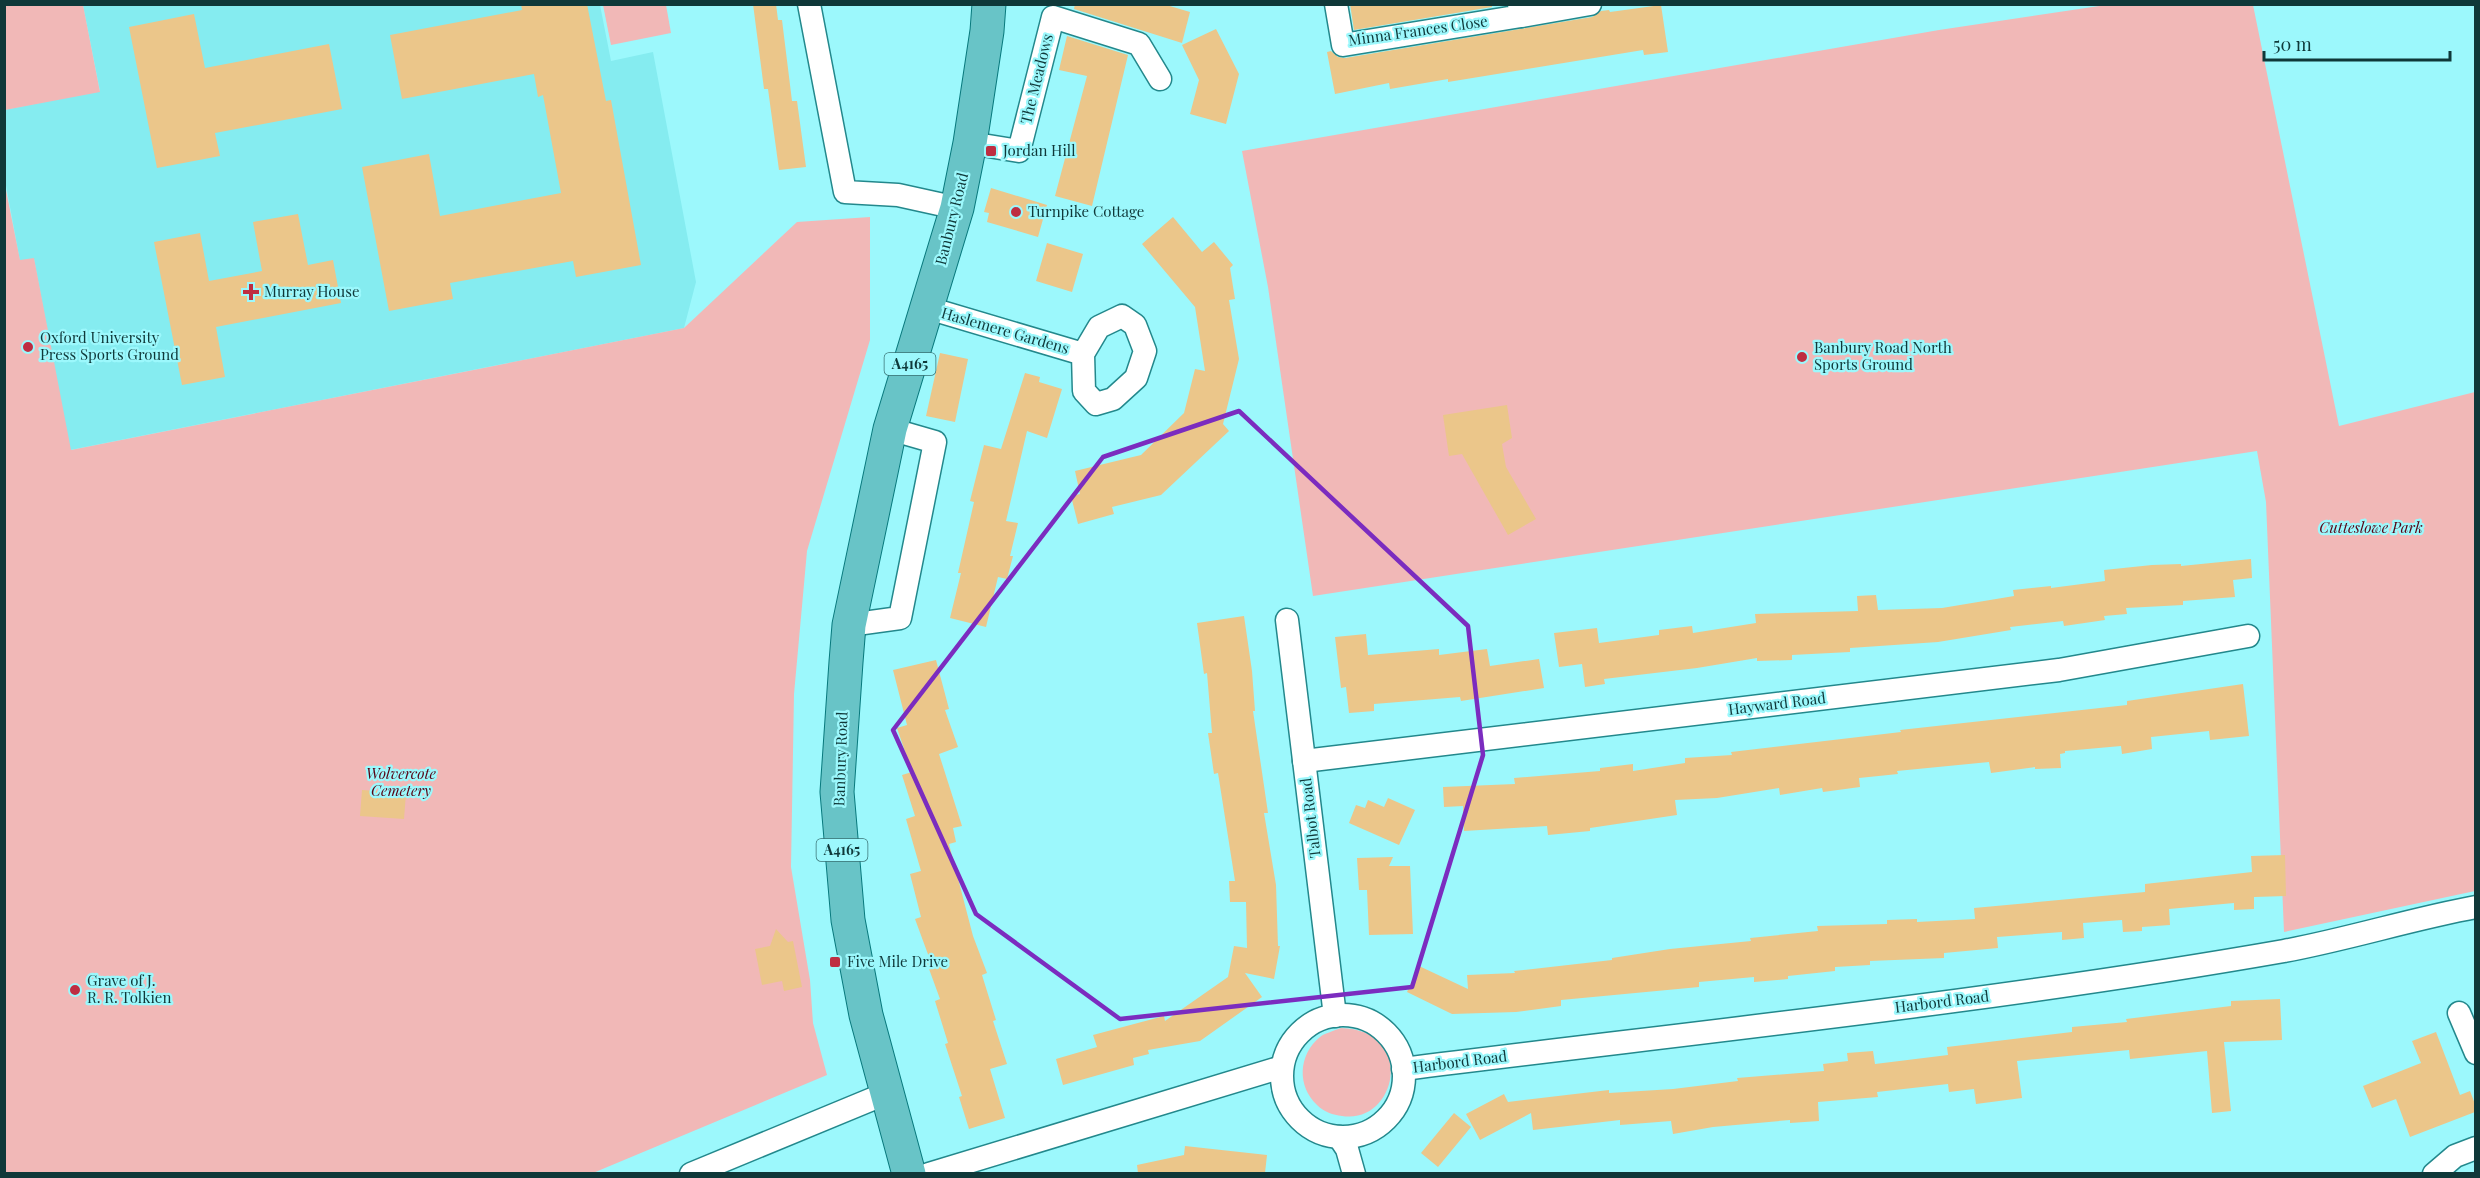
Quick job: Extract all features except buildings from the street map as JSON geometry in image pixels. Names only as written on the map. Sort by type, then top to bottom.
[{"type":"main road","name":"Banbury Road","points":[[909,1173],[866,1015],[848,920],[838,804],[849,625],[890,429],[957,208],[970,143],[989,4]]},
{"type":"street","points":[[809,4],[845,192],[898,195],[957,208]]},
{"type":"street","name":"Minna Frances Close","points":[[1336,4],[1343,45],[1520,10]]},
{"type":"street","points":[[1520,10],[1590,4]]},
{"type":"street","name":"The Meadows","points":[[970,143],[1019,150],[1053,17],[1139,44],[1160,79]]},
{"type":"street","name":"Haslemere Gardens","points":[[928,308],[1083,354]]},
{"type":"street","points":[[849,625],[900,618],[935,442],[890,429]]},
{"type":"street","name":"Talbot Road","points":[[1287,620],[1335,1016]]},
{"type":"street","name":"Hayward Road","points":[[1304,761],[2060,670],[2248,636]]},
{"type":"street","name":"Harbord Road","points":[[1403,1069],[1979,997],[2300,948],[2436,914],[2475,907]]},
{"type":"street","points":[[2458,1013],[2475,1053]]},
{"type":"street","points":[[1335,1016],[1361,1018],[1379,1027],[1393,1042],[1403,1069],[1400,1098],[1386,1119],[1368,1131],[1339,1137],[1316,1131],[1299,1118],[1291,1108],[1284,1092],[1282,1067],[1290,1045],[1298,1035],[1315,1022],[1335,1016]]},
{"type":"street","points":[[929,1173],[1282,1067]]},
{"type":"street","points":[[691,1173],[887,1093]]},
{"type":"street","points":[[1339,1137],[1347,1149],[1354,1173]]},
{"type":"street","points":[[2434,1173],[2455,1156],[2475,1148]]},
{"type":"highlighted area","points":[[1239,411],[1468,626],[1483,755],[1412,987],[1120,1019],[976,914],[893,730],[1103,457]]},
{"type":"shaded area","points":[[83,5],[600,5],[611,61],[653,52],[696,282],[684,328],[70,450],[34,259],[20,261],[5,180],[4,110],[100,91]]},
{"type":"green space","points":[[4,5],[83,5],[100,92],[5,110]]},
{"type":"green space","points":[[603,5],[666,5],[671,33],[611,45]]},
{"type":"green space","name":"Banbury Road North Sports Ground","points":[[2106,5],[2253,5],[2339,426],[2475,392],[2475,891],[2284,932],[2266,502],[2257,451],[1313,596],[1268,287],[1242,151],[1939,30]]},
{"type":"green space","name":"Wolvercote Cemetery","points":[[4,180],[20,260],[34,258],[71,450],[684,328],[797,222],[870,217],[870,340],[807,551],[794,694],[791,867],[810,980],[813,1023],[827,1075],[593,1173],[5,1173]]},
{"type":"green space","points":[[1341,1028],[1365,1033],[1381,1044],[1389,1059],[1391,1076],[1386,1093],[1376,1106],[1361,1115],[1342,1116],[1323,1110],[1310,1097],[1303,1080],[1304,1061],[1313,1044],[1322,1036]]},
{"type":"place","name":"Jordan Hill","points":[[991,151]]},
{"type":"place","name":"Turnpike Cottage","points":[[1016,212]]},
{"type":"place","name":"Murray House","points":[[251,292]]},
{"type":"place","name":"Oxford University Press Sports Ground","points":[[28,347]]},
{"type":"place","name":"Banbury Road North Sports Ground","points":[[1802,357]]},
{"type":"place","name":"Five Mile Drive","points":[[835,962]]},
{"type":"place","name":"Grave of J. R. R. Tolkien","points":[[75,990]]},
{"type":"park label","name":"Cutteslowe Park","points":[[2371,528]]}]
